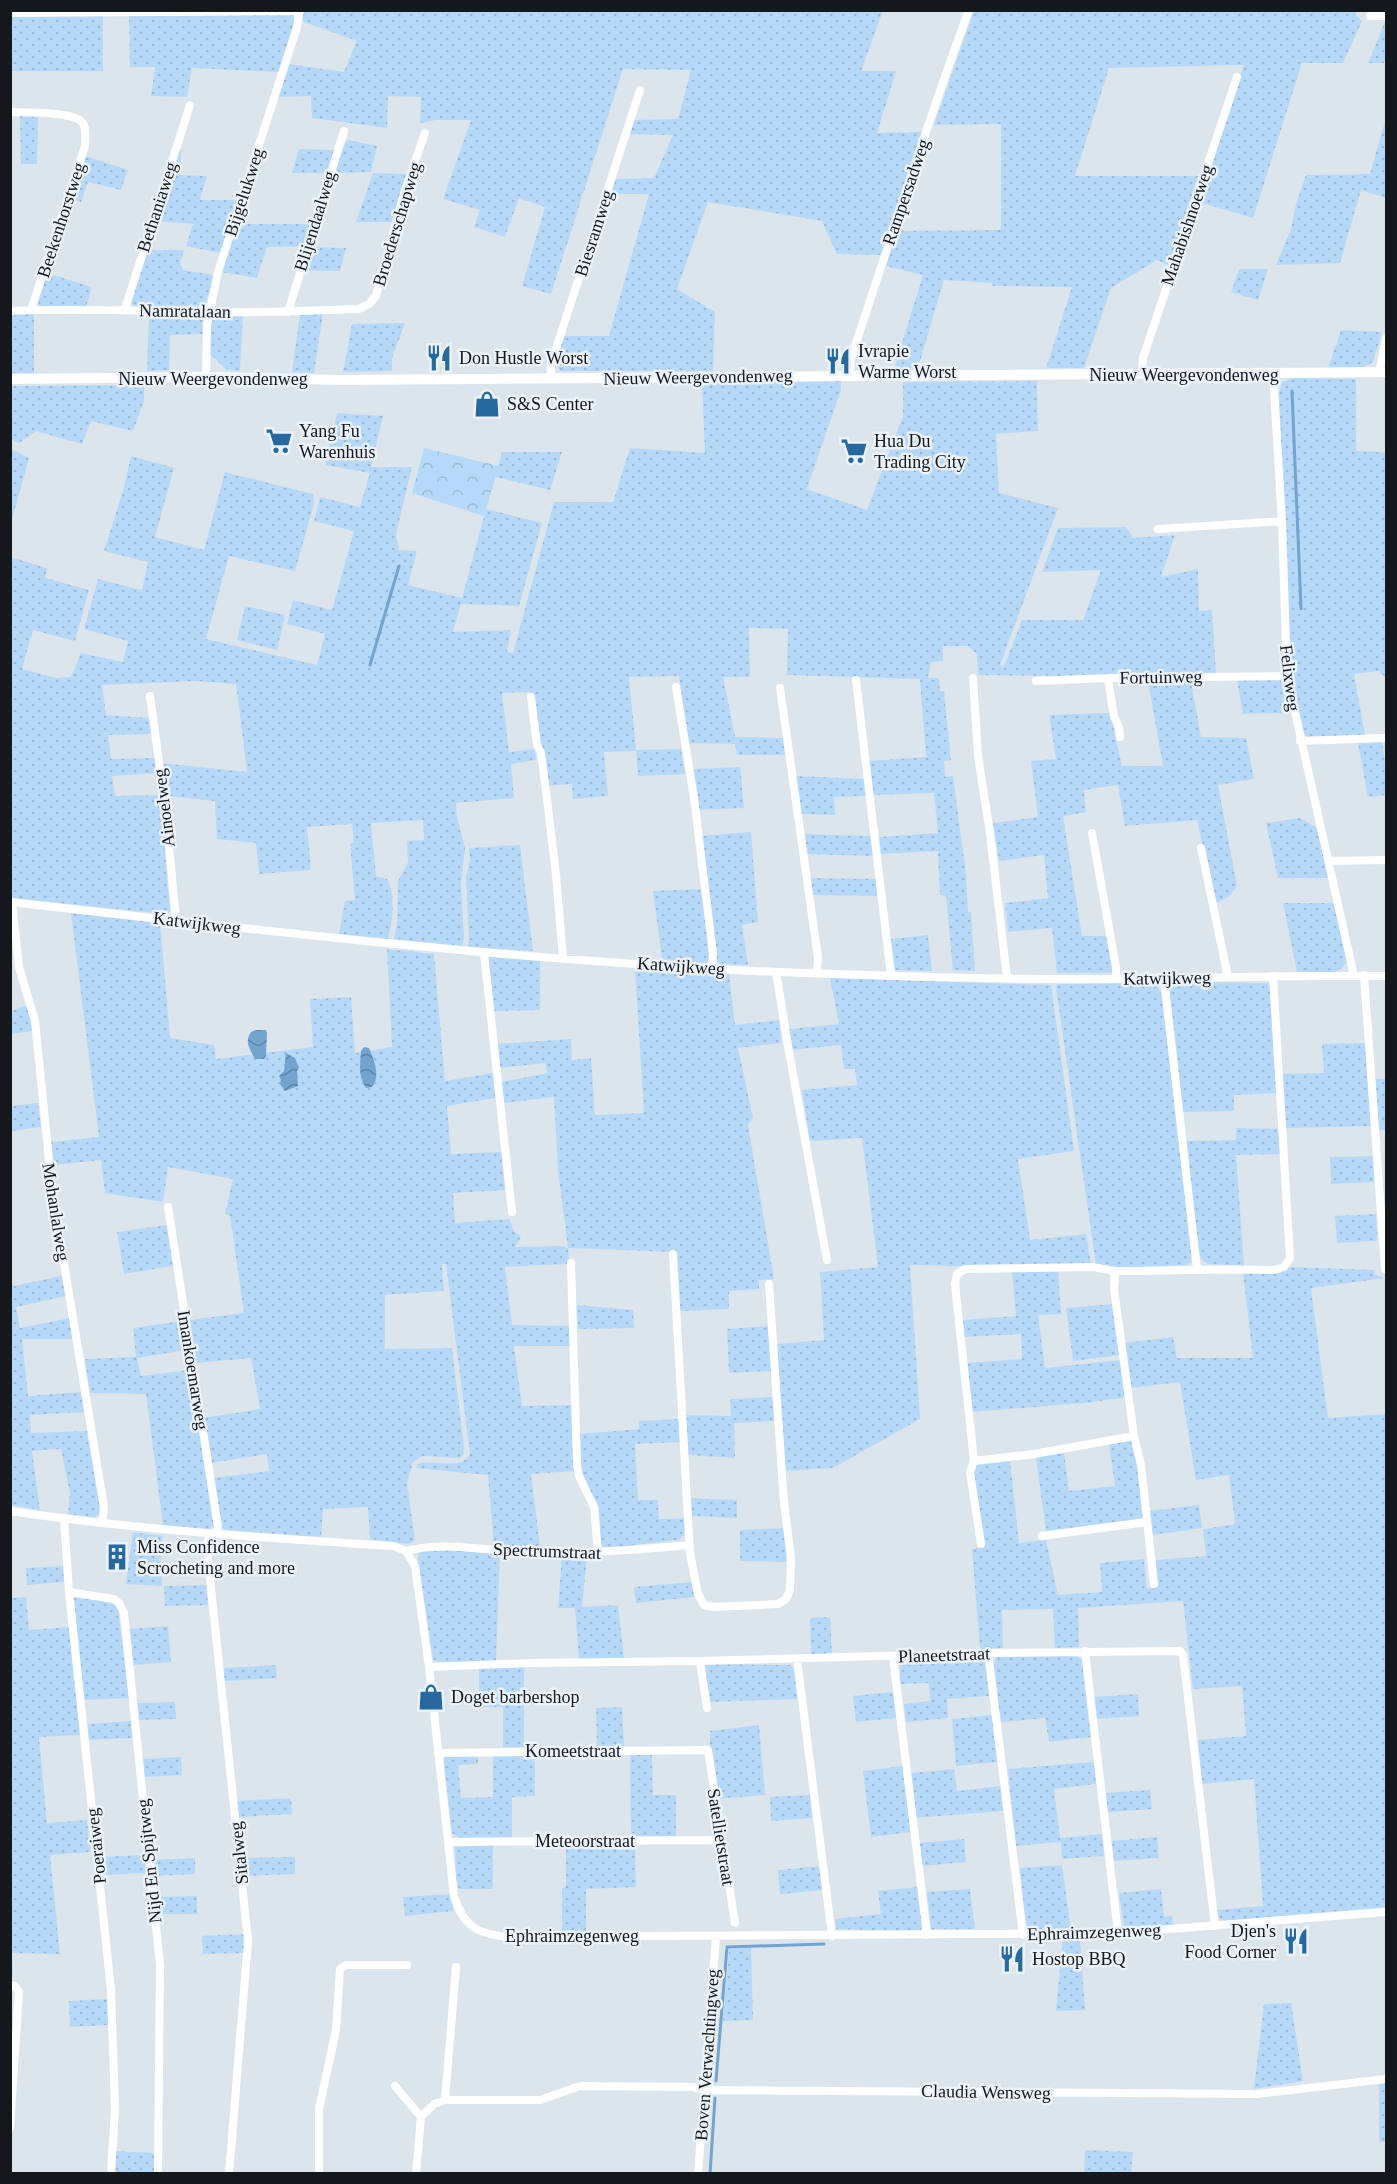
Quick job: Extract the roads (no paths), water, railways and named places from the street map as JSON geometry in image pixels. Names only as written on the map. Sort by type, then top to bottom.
[{"type":"street","name":"Rampersadweg","points":[[850,376],[851,357],[886,249],[969,10]]},
{"type":"street","points":[[10,13],[300,11]]},
{"type":"street","name":"Bijgelukweg","points":[[206,377],[207,325],[218,272],[294,37],[300,11]]},
{"type":"street","points":[[1370,16],[1386,16]]},
{"type":"street","name":"Mahabishnoeweg","points":[[1142,374],[1143,358],[1237,77]]},
{"type":"street","name":"Biesramweg","points":[[551,377],[551,364],[640,90]]},
{"type":"street","name":"Bethaniaweg","points":[[125,309],[190,105]]},
{"type":"street","name":"Beekenhorstweg","points":[[10,112],[68,116],[82,123],[85,128],[85,146],[31,310]]},
{"type":"street","name":"Blijendaalweg","points":[[288,312],[344,131]]},
{"type":"street","name":"Broederschapweg","points":[[359,309],[369,304],[376,296],[404,193],[425,132]]},
{"type":"street","name":"Namratalaan","points":[[10,311],[125,309],[288,312],[359,309]]},
{"type":"street","points":[[1383,373],[1386,339]]},
{"type":"street","name":"Nieuw Weergevondenweg","points":[[10,379],[206,377],[342,380],[1383,373]]},
{"type":"street","name":"Felixweg","points":[[1273,374],[1282,521],[1287,676],[1300,741],[1359,976],[1385,1269]]},
{"type":"street","points":[[1158,529],[1282,521]]},
{"type":"street","name":"Fortuinweg","points":[[1036,681],[1287,676]]},
{"type":"street","points":[[973,678],[978,756],[996,877],[1007,978]]},
{"type":"street","points":[[1108,678],[1114,717],[1119,726],[1120,737]]},
{"type":"street","points":[[856,680],[891,976]]},
{"type":"street","points":[[676,687],[699,841],[713,954],[712,968]]},
{"type":"street","points":[[780,688],[818,958],[817,973]]},
{"type":"street","name":"Ainoelweg","points":[[150,696],[166,813],[176,920]]},
{"type":"street","points":[[531,697],[537,745],[541,753],[556,875],[563,958]]},
{"type":"street","points":[[1300,741],[1386,738]]},
{"type":"street","points":[[1092,833],[1116,967],[1116,979]]},
{"type":"street","points":[[1201,848],[1228,977]]},
{"type":"street","points":[[1329,861],[1386,860]]},
{"type":"street","name":"Katwijkweg","points":[[11,902],[484,953],[777,972],[1116,979],[1386,976]]},
{"type":"street","name":"Mohanlalweg","points":[[11,902],[19,967],[35,1021],[51,1190],[104,1507],[102,1523]]},
{"type":"street","points":[[484,953],[512,1212]]},
{"type":"street","points":[[777,972],[789,1052],[827,1260]]},
{"type":"street","points":[[981,1544],[970,1472],[974,1461],[955,1284],[957,1274],[965,1269],[1092,1267],[1115,1271],[1163,1271],[1274,1270],[1284,1267],[1290,1258],[1273,976]]},
{"type":"street","points":[[1164,978],[1197,1269]]},
{"type":"street","name":"Imankoemarweg","points":[[168,1207],[218,1527],[212,1534]]},
{"type":"street","points":[[673,1254],[689,1545],[698,1594],[704,1605],[713,1607],[778,1604],[786,1599],[790,1590],[791,1558],[784,1503],[769,1284]]},
{"type":"street","points":[[571,1263],[577,1465],[579,1476],[594,1507],[598,1553]]},
{"type":"street","points":[[1115,1271],[1114,1289],[1134,1436],[1141,1465],[1154,1584]]},
{"type":"street","points":[[974,1461],[1034,1454],[1134,1436]]},
{"type":"street","points":[[10,1511],[64,1519],[212,1534],[393,1546],[406,1551]]},
{"type":"street","name":"Poeraiweg","points":[[64,1519],[69,1592],[111,1990],[115,2108],[111,2174]]},
{"type":"street","points":[[1042,1536],[1147,1522]]},
{"type":"street","name":"Sitalweg","points":[[212,1534],[207,1550],[249,1941],[230,2174]]},
{"type":"street","name":"Spectrumstraat","points":[[406,1551],[423,1546],[444,1546],[531,1553],[598,1553],[689,1545]]},
{"type":"street","name":"Ephraimzegenweg","points":[[406,1551],[415,1566],[429,1667],[454,1896],[459,1911],[472,1928],[481,1932],[508,1938],[1118,1933],[1386,1912]]},
{"type":"street","name":"Nijd En Spijtweg","points":[[69,1592],[114,1599],[122,1607],[125,1619],[160,1965],[158,2174]]},
{"type":"street","name":"Planeetstraat","points":[[429,1667],[1175,1649],[1183,1655],[1215,1926]]},
{"type":"street","points":[[1085,1651],[1118,1933]]},
{"type":"street","points":[[988,1653],[1023,1935]]},
{"type":"street","points":[[893,1657],[927,1935]]},
{"type":"street","points":[[797,1659],[832,1935]]},
{"type":"street","points":[[700,1661],[707,1708]]},
{"type":"street","name":"Komeetstraat","points":[[438,1753],[708,1750]]},
{"type":"street","name":"Satellietstraat","points":[[708,1750],[735,1923]]},
{"type":"street","name":"Meteoorstraat","points":[[448,1842],[722,1840]]},
{"type":"street","name":"Boven Verwachtingweg","points":[[698,2174],[716,1936]]},
{"type":"street","points":[[320,2174],[320,2109],[336,2030],[340,1969],[346,1965],[407,1965]]},
{"type":"street","points":[[416,2174],[421,2117],[434,2104],[445,2100],[456,1967]]},
{"type":"street","points":[[10,2128],[19,1992],[13,1986]]},
{"type":"street","name":"Claudia Wensweg","points":[[445,2100],[540,2100],[585,2085],[693,2087],[705,2090],[1257,2094],[1386,2079]]},
{"type":"street","points":[[395,2086],[421,2117]]},
{"type":"water","points":[[266,1030],[267,1033],[264,1059],[255,1059],[248,1046],[251,1032]]},
{"type":"water","points":[[364,1047],[369,1048],[376,1073],[375,1083],[372,1087],[366,1088],[360,1070],[361,1051]]},
{"type":"water","points":[[286,1053],[295,1058],[299,1068],[297,1071],[298,1086],[285,1091],[280,1084],[279,1076],[284,1071]]},
{"type":"waterway","points":[[1292,391],[1301,609]]},
{"type":"waterway","points":[[370,665],[399,566]]},
{"type":"waterway","points":[[716,2081],[727,1947],[824,1944]]},
{"type":"waterway","points":[[710,2174],[715,2098]]},
{"type":"place","name":"Don Hustle Worst","points":[[439,358]]},
{"type":"place","name":"Ivrapie Warme Worst","points":[[838,361]]},
{"type":"place","name":"S&S Center","points":[[487,404]]},
{"type":"place","name":"Yang Fu Warenhuis","points":[[279,441]]},
{"type":"place","name":"Hua Du Trading City","points":[[854,451]]},
{"type":"place","name":"Miss Confidence Scrocheting and more","points":[[117,1557]]},
{"type":"place","name":"Doget barbershop","points":[[431,1697]]},
{"type":"place","name":"Djen's Food Corner","points":[[1296,1941]]},
{"type":"place","name":"Hostop BBQ","points":[[1012,1959]]}]
